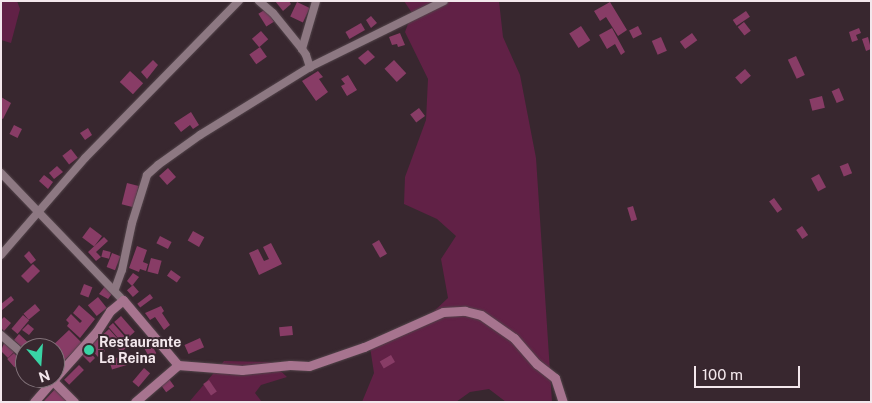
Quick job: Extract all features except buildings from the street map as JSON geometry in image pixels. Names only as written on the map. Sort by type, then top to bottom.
[{"type":"main road","points":[[65,366],[97,331],[110,311],[124,300],[178,365]]},
{"type":"main road","points":[[135,402],[178,365],[242,370],[290,365],[309,366],[364,347],[443,312],[465,311],[481,315],[514,338],[537,364],[555,378],[563,402]]},
{"type":"main road","points":[[34,402],[46,388]]},
{"type":"main road","points":[[61,388],[74,402]]},
{"type":"street","points":[[1,255],[85,158],[239,1]]},
{"type":"street","points":[[258,1],[273,13],[302,49],[310,67]]},
{"type":"street","points":[[302,49],[316,1]]},
{"type":"street","points":[[114,289],[122,270],[132,223],[147,175],[158,165],[200,135],[310,67],[444,1]]},
{"type":"street","points":[[1,173],[124,300]]},
{"type":"street","points":[[1,335],[15,347]]},
{"type":"shaded area","points":[[1,1],[17,1],[20,9],[11,43],[1,40]]},
{"type":"shaded area","points":[[404,1],[499,1],[503,37],[520,75],[536,158],[552,402],[506,402],[489,389],[470,392],[456,402],[362,402],[374,373],[370,347],[416,328],[448,298],[441,259],[456,236],[437,219],[404,204],[405,177],[426,120],[428,79],[405,32],[412,13]]},
{"type":"shaded area","points":[[224,361],[271,362],[287,377],[261,385],[255,393],[262,402],[189,402]]},
{"type":"place","name":"Restaurante La Reina","points":[[89,350]]}]
